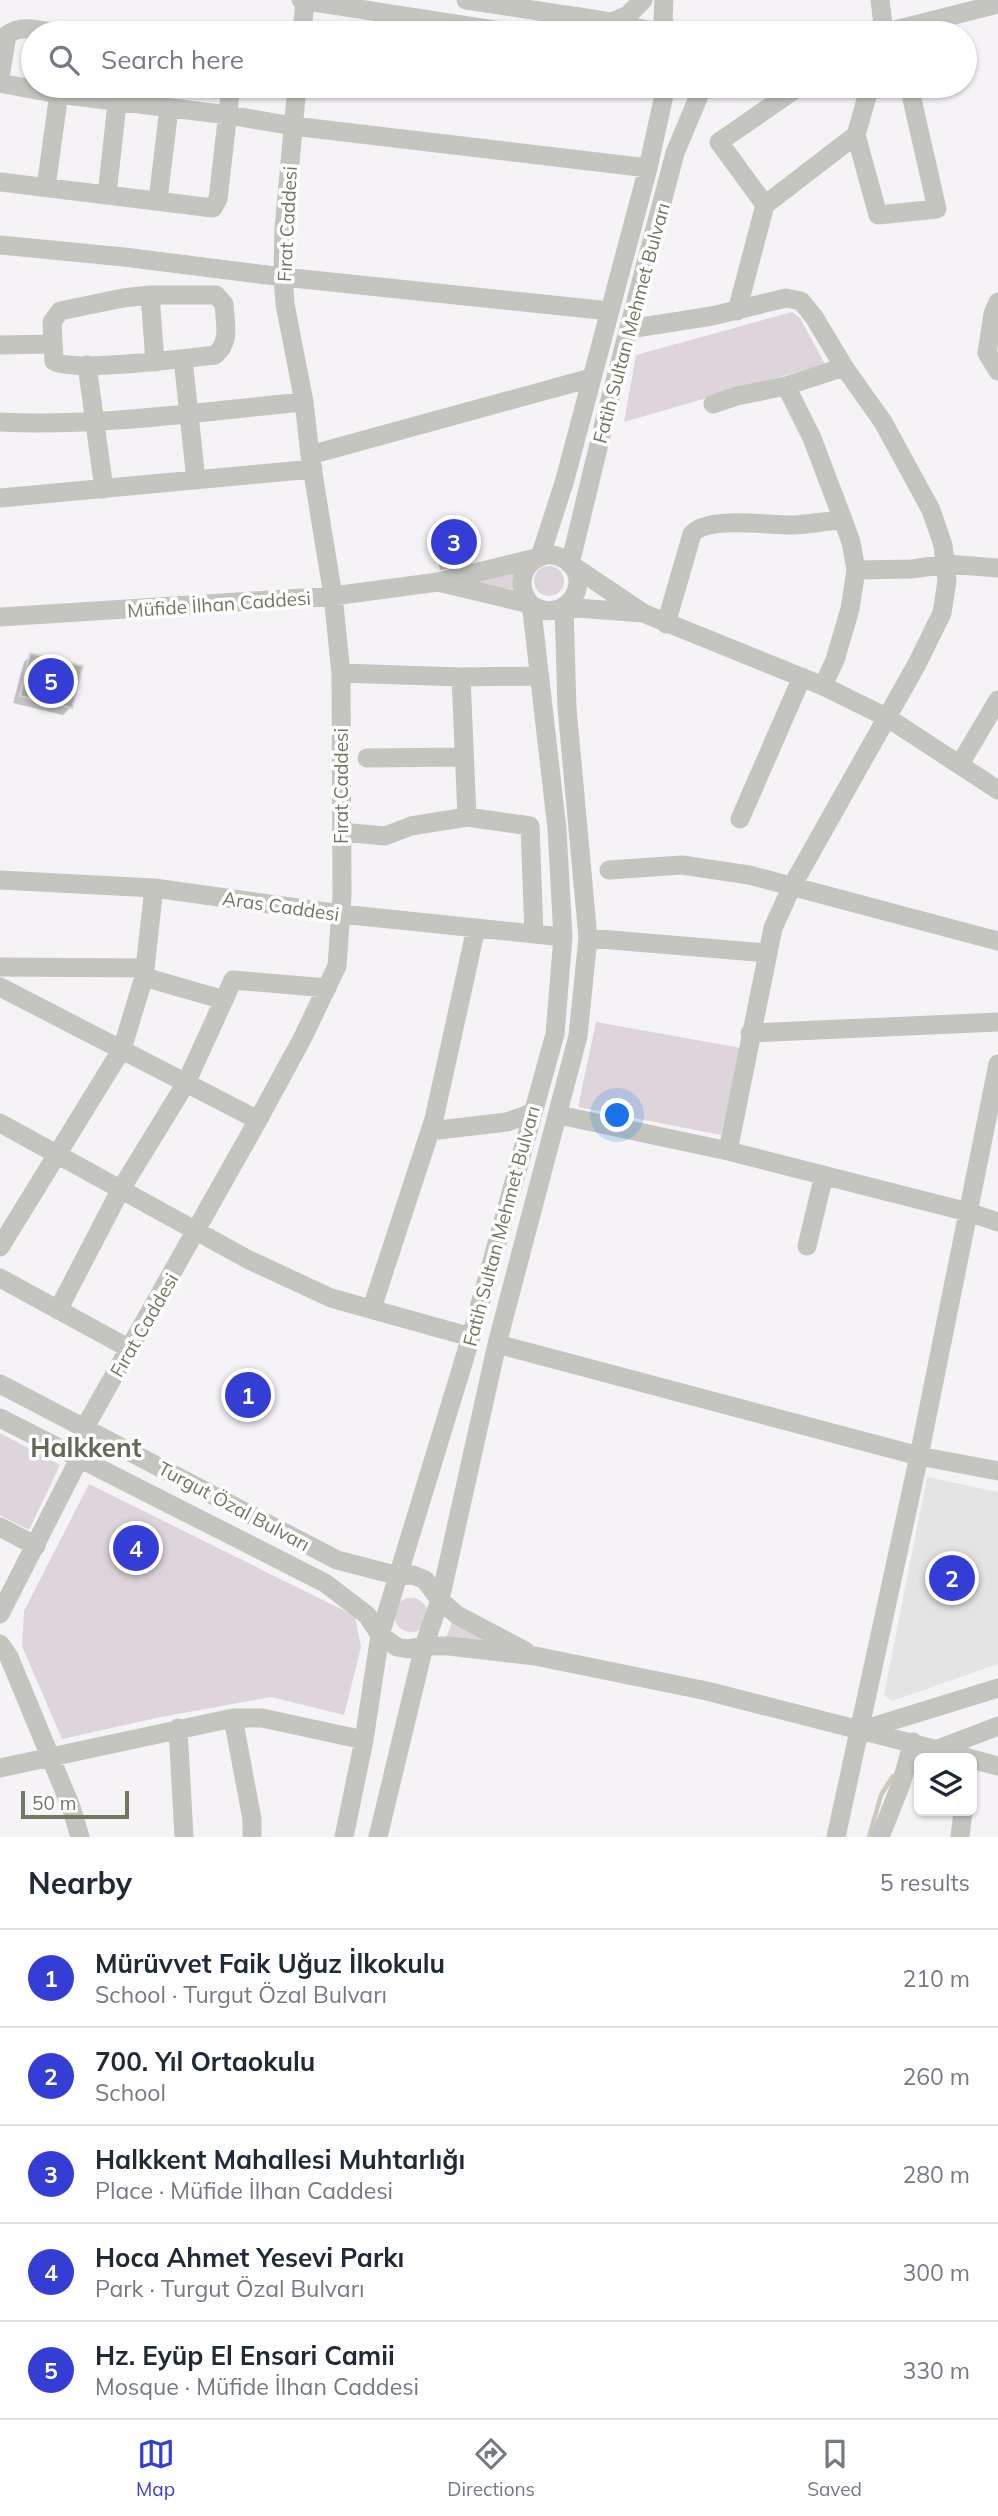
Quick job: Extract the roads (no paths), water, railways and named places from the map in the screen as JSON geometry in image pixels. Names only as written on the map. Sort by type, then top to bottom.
[{"type":"street","points":[[302,21],[303,0],[437,21]]},
{"type":"street","points":[[466,0],[606,21]]},
{"type":"street","points":[[614,21],[628,15],[643,0]]},
{"type":"street","points":[[663,21],[664,0]]},
{"type":"street","points":[[880,0],[882,21]]},
{"type":"street","points":[[931,21],[998,4]]},
{"type":"street","points":[[0,77],[7,35],[14,29],[21,28]]},
{"type":"street","points":[[0,83],[21,85]]},
{"type":"street","points":[[46,187],[58,98]]},
{"type":"street","points":[[107,194],[117,98]]},
{"type":"street","points":[[135,98],[169,108],[293,126],[648,168]]},
{"type":"street","points":[[0,182],[212,208],[217,204],[230,98]]},
{"type":"street","name":"Fırat Caddesi","points":[[85,1427],[197,1231],[337,966],[341,914],[341,673],[333,596],[282,277],[296,98]]},
{"type":"street","name":"Fatih Sultan Mehmet Bulvarı","points":[[540,557],[564,483],[648,168],[663,98]]},
{"type":"street","name":"Fatih Sultan Mehmet Bulvarı","points":[[570,564],[675,153],[698,98]]},
{"type":"street","points":[[765,205],[719,142],[783,98]]},
{"type":"street","points":[[867,98],[856,135],[878,215],[937,209],[912,98]]},
{"type":"street","points":[[158,200],[169,108]]},
{"type":"street","points":[[737,311],[765,205],[856,135]]},
{"type":"street","points":[[0,246],[610,310]]},
{"type":"street","points":[[150,295],[155,362]]},
{"type":"street","points":[[150,295],[216,295],[224,304],[226,342],[222,349],[215,355],[155,362],[88,365],[59,364],[54,361],[52,322],[60,312],[150,295]]},
{"type":"street","points":[[629,329],[737,311],[786,298],[801,300],[883,422],[931,510],[947,564],[942,612],[888,718],[792,886],[773,928],[728,1151]]},
{"type":"street","points":[[998,302],[993,314],[987,352],[998,371]]},
{"type":"street","points":[[0,345],[53,344]]},
{"type":"street","points":[[183,359],[196,480]]},
{"type":"street","points":[[88,365],[104,489]]},
{"type":"street","points":[[713,404],[786,386],[844,367]]},
{"type":"street","points":[[0,498],[196,480],[311,462],[592,378]]},
{"type":"street","points":[[786,386],[812,438],[851,541],[856,570],[850,609],[835,660],[822,686]]},
{"type":"street","points":[[0,422],[27,424],[94,420],[304,402]]},
{"type":"street","points":[[666,624],[692,534],[697,528],[709,525],[792,525],[843,520]]},
{"type":"street","points":[[438,582],[540,557],[556,556],[643,613],[802,677],[888,718],[998,790]]},
{"type":"street","points":[[530,604],[525,596],[522,578],[531,562],[540,557]]},
{"type":"street","points":[[438,582],[530,604],[543,611],[557,610],[564,607],[575,595],[578,587],[575,571],[570,564]]},
{"type":"street","points":[[856,570],[912,569],[947,564],[998,568]]},
{"type":"street","name":"Müfide İlhan Caddesi","points":[[0,617],[333,596],[438,582]]},
{"type":"street","name":"Fatih Sultan Mehmet Bulvarı","points":[[344,1837],[364,1740],[380,1635],[471,1337],[555,1034],[563,937],[556,829],[530,604]]},
{"type":"street","points":[[564,607],[643,613]]},
{"type":"street","name":"Fatih Sultan Mehmet Bulvarı","points":[[377,1837],[424,1646],[440,1600],[497,1344],[578,1036],[587,938],[567,708],[564,607]]},
{"type":"street","points":[[341,673],[461,677],[540,676]]},
{"type":"street","points":[[461,677],[467,817]]},
{"type":"street","points":[[740,819],[802,677]]},
{"type":"street","points":[[960,764],[998,700]]},
{"type":"street","points":[[367,758],[464,757]]},
{"type":"street","points":[[341,832],[385,836],[411,827],[467,817],[530,826],[534,934]]},
{"type":"street","points":[[609,870],[682,865],[749,875],[998,941]]},
{"type":"street","name":"Aras Caddesi","points":[[0,880],[154,888],[341,914],[563,937]]},
{"type":"street","points":[[0,1247],[122,1049],[145,972],[154,888]]},
{"type":"street","points":[[372,1308],[430,1130],[476,928]]},
{"type":"street","points":[[587,938],[768,953]]},
{"type":"street","points":[[0,967],[145,972],[224,1000]]},
{"type":"street","points":[[58,1310],[121,1189],[186,1083],[233,980],[327,988]]},
{"type":"street","points":[[0,987],[258,1119]]},
{"type":"street","points":[[750,1033],[998,1022]]},
{"type":"street","points":[[836,1837],[919,1456],[998,1064]]},
{"type":"street","points":[[430,1130],[507,1122],[532,1113]]},
{"type":"street","points":[[559,1115],[728,1151],[998,1222]]},
{"type":"street","points":[[0,1123],[249,1260],[331,1298],[471,1337]]},
{"type":"street","points":[[807,1246],[824,1175]]},
{"type":"street","points":[[0,1278],[130,1349]]},
{"type":"street","points":[[497,1344],[919,1456],[998,1471]]},
{"type":"street","name":"Turgut Özal Bulvarı","points":[[0,1384],[337,1560],[398,1576],[413,1575],[425,1580],[440,1600],[457,1615],[535,1656]]},
{"type":"street","name":"Turgut Özal Bulvarı","points":[[0,1419],[324,1583],[367,1615],[380,1635]]},
{"type":"street","points":[[0,1614],[79,1459]]},
{"type":"street","points":[[0,1527],[36,1546]]},
{"type":"street","points":[[380,1635],[397,1647],[408,1649],[449,1646],[535,1656],[707,1691],[952,1753]]},
{"type":"street","points":[[0,1644],[9,1657],[71,1807],[80,1837]]},
{"type":"street","points":[[858,1731],[998,1688]]},
{"type":"street","points":[[0,1768],[233,1718],[262,1718],[364,1740]]},
{"type":"street","points":[[233,1718],[252,1819],[252,1837]]},
{"type":"street","points":[[939,1749],[998,1726]]},
{"type":"street","points":[[178,1728],[184,1837]]},
{"type":"street","points":[[880,1837],[901,1784],[913,1742]]},
{"type":"street","points":[[977,1760],[998,1766]]},
{"type":"street","points":[[960,1837],[962,1816]]},
{"type":"waterway","points":[[869,1837],[881,1795],[893,1776]]},
{"type":"place","name":"Halkkent Mahallesi Muhtarlığı","points":[[454,542]]},
{"type":"place","name":"Hz. Eyüp El Ensari Camii","points":[[51,681]]},
{"type":"place","name":"Mürüvvet Faik Uğuz İlkokulu","points":[[248,1395]]},
{"type":"place","name":"Hoca Ahmet Yesevi Parkı","points":[[136,1548]]},
{"type":"place","name":"700. Yıl Ortaokulu","points":[[952,1578]]},
{"type":"district","name":"Halkkent","points":[[86,1447]]}]
